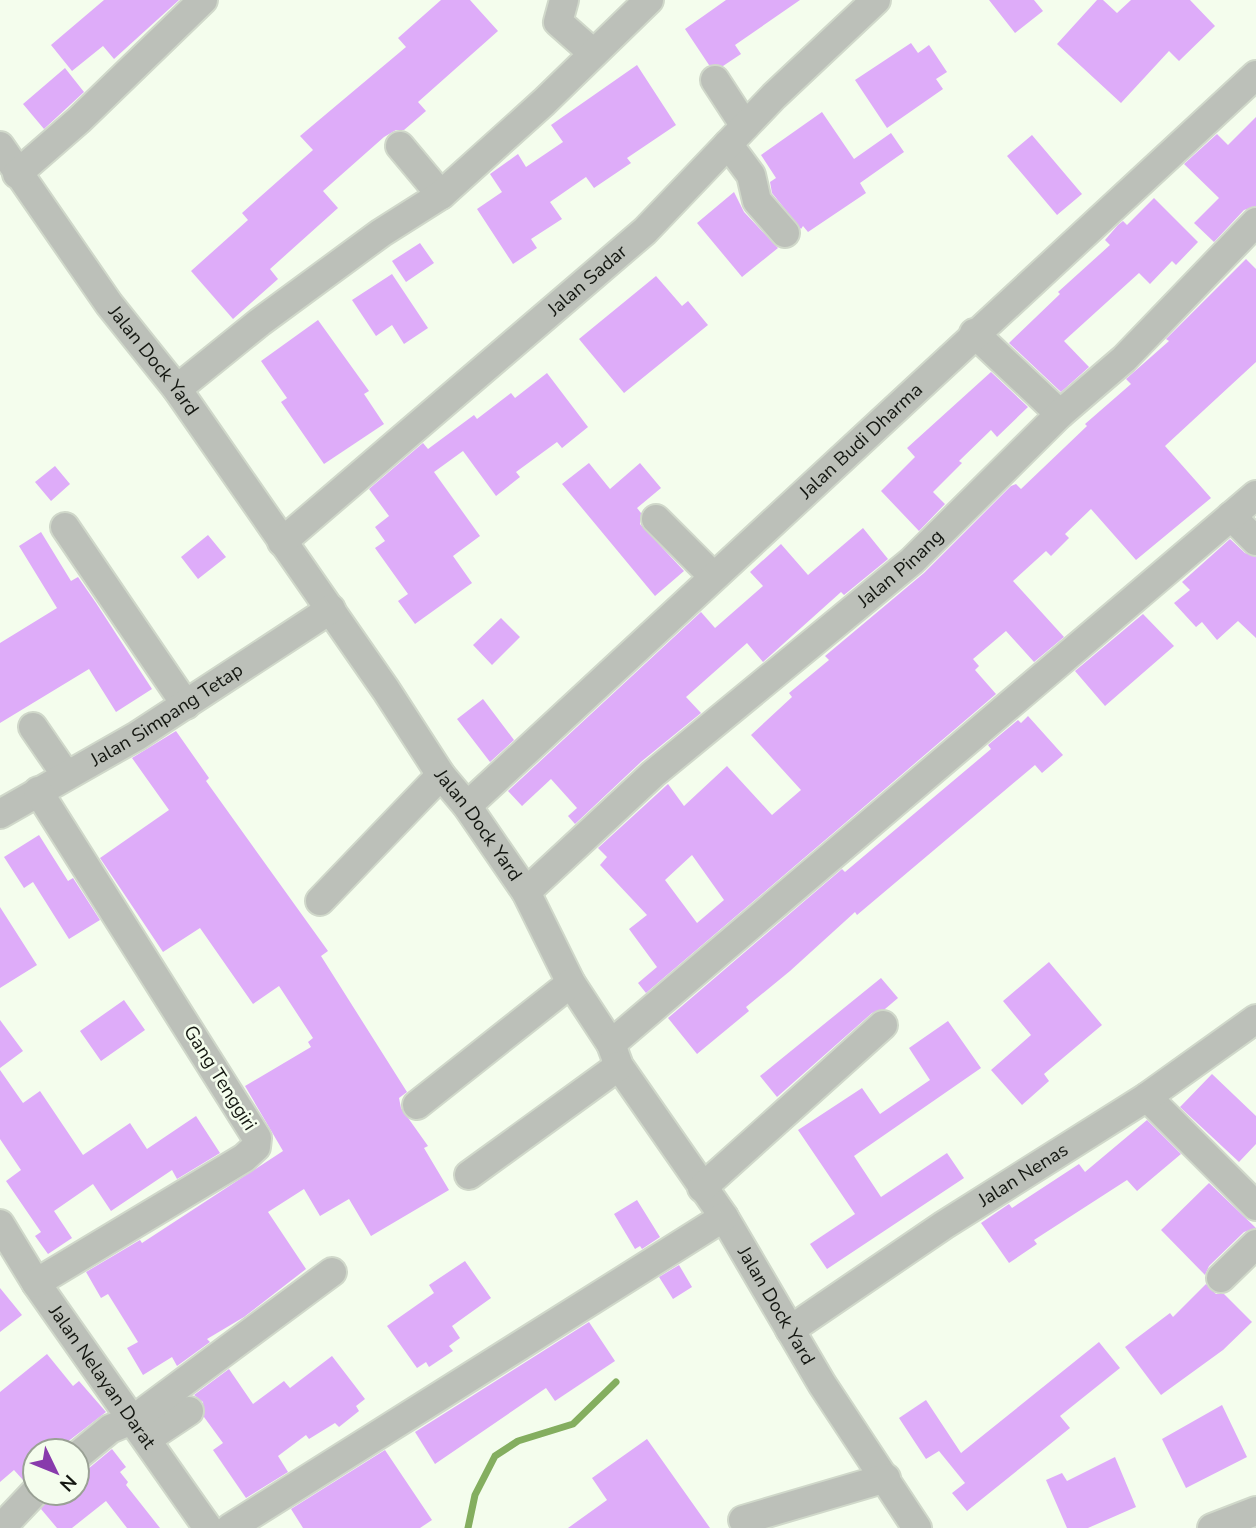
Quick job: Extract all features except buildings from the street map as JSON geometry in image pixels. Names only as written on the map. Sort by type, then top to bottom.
[{"type":"street","points":[[6,161],[39,155],[203,0]]},
{"type":"street","points":[[564,0],[558,22],[593,53]]},
{"type":"street","points":[[177,389],[198,369],[381,233],[441,195],[649,0]]},
{"type":"street","name":"Jalan Sadar","points":[[282,542],[645,231],[737,135],[876,0]]},
{"type":"street","name":"Jalan Budi Dharma","points":[[467,806],[974,333],[1256,75]]},
{"type":"street","points":[[715,80],[751,175],[757,201],[785,233]]},
{"type":"street","points":[[400,146],[441,195]]},
{"type":"street","name":"Jalan Dock Yard","points":[[6,161],[62,233],[109,304],[177,389],[331,609],[441,775],[467,806],[526,892],[571,983],[615,1055],[724,1217],[790,1330],[917,1528]]},
{"type":"street","name":"Jalan Pinang","points":[[526,892],[653,774],[912,561],[1060,414],[1124,359],[1256,222]]},
{"type":"street","points":[[974,333],[1060,414]]},
{"type":"street","points":[[469,1175],[615,1055],[1256,495]]},
{"type":"street","points":[[1231,516],[1256,541]]},
{"type":"street","points":[[656,519],[713,576]]},
{"type":"street","points":[[65,527],[186,705]]},
{"type":"street","name":"Jalan Simpang Tetap","points":[[0,814],[186,705],[331,609]]},
{"type":"street","points":[[33,727],[66,775]]},
{"type":"street","points":[[320,901],[441,775]]},
{"type":"street","name":"Gang Tenggiri","points":[[36,1283],[244,1158],[256,1147],[257,1138],[38,791]]},
{"type":"street","points":[[417,1105],[571,983]]},
{"type":"street","points":[[702,1188],[883,1025]]},
{"type":"street","name":"Jalan Nenas","points":[[790,1330],[944,1225],[1252,1028]]},
{"type":"street","points":[[1147,1097],[1256,1206]]},
{"type":"street","points":[[230,1528],[724,1217]]},
{"type":"street","name":"Jalan Nelayan Darat","points":[[0,1224],[36,1283],[208,1528]]},
{"type":"street","points":[[1222,1278],[1256,1244]]},
{"type":"street","points":[[140,1429],[332,1272]]},
{"type":"street","points":[[91,1444],[110,1429],[140,1429],[189,1411]]},
{"type":"street","points":[[743,1520],[886,1478]]},
{"type":"street","points":[[1,1528],[21,1507]]},
{"type":"street","points":[[1212,1528],[1256,1511]]},
{"type":"waterway","points":[[468,1528],[475,1495],[495,1456],[518,1441],[573,1424],[616,1382]]}]
